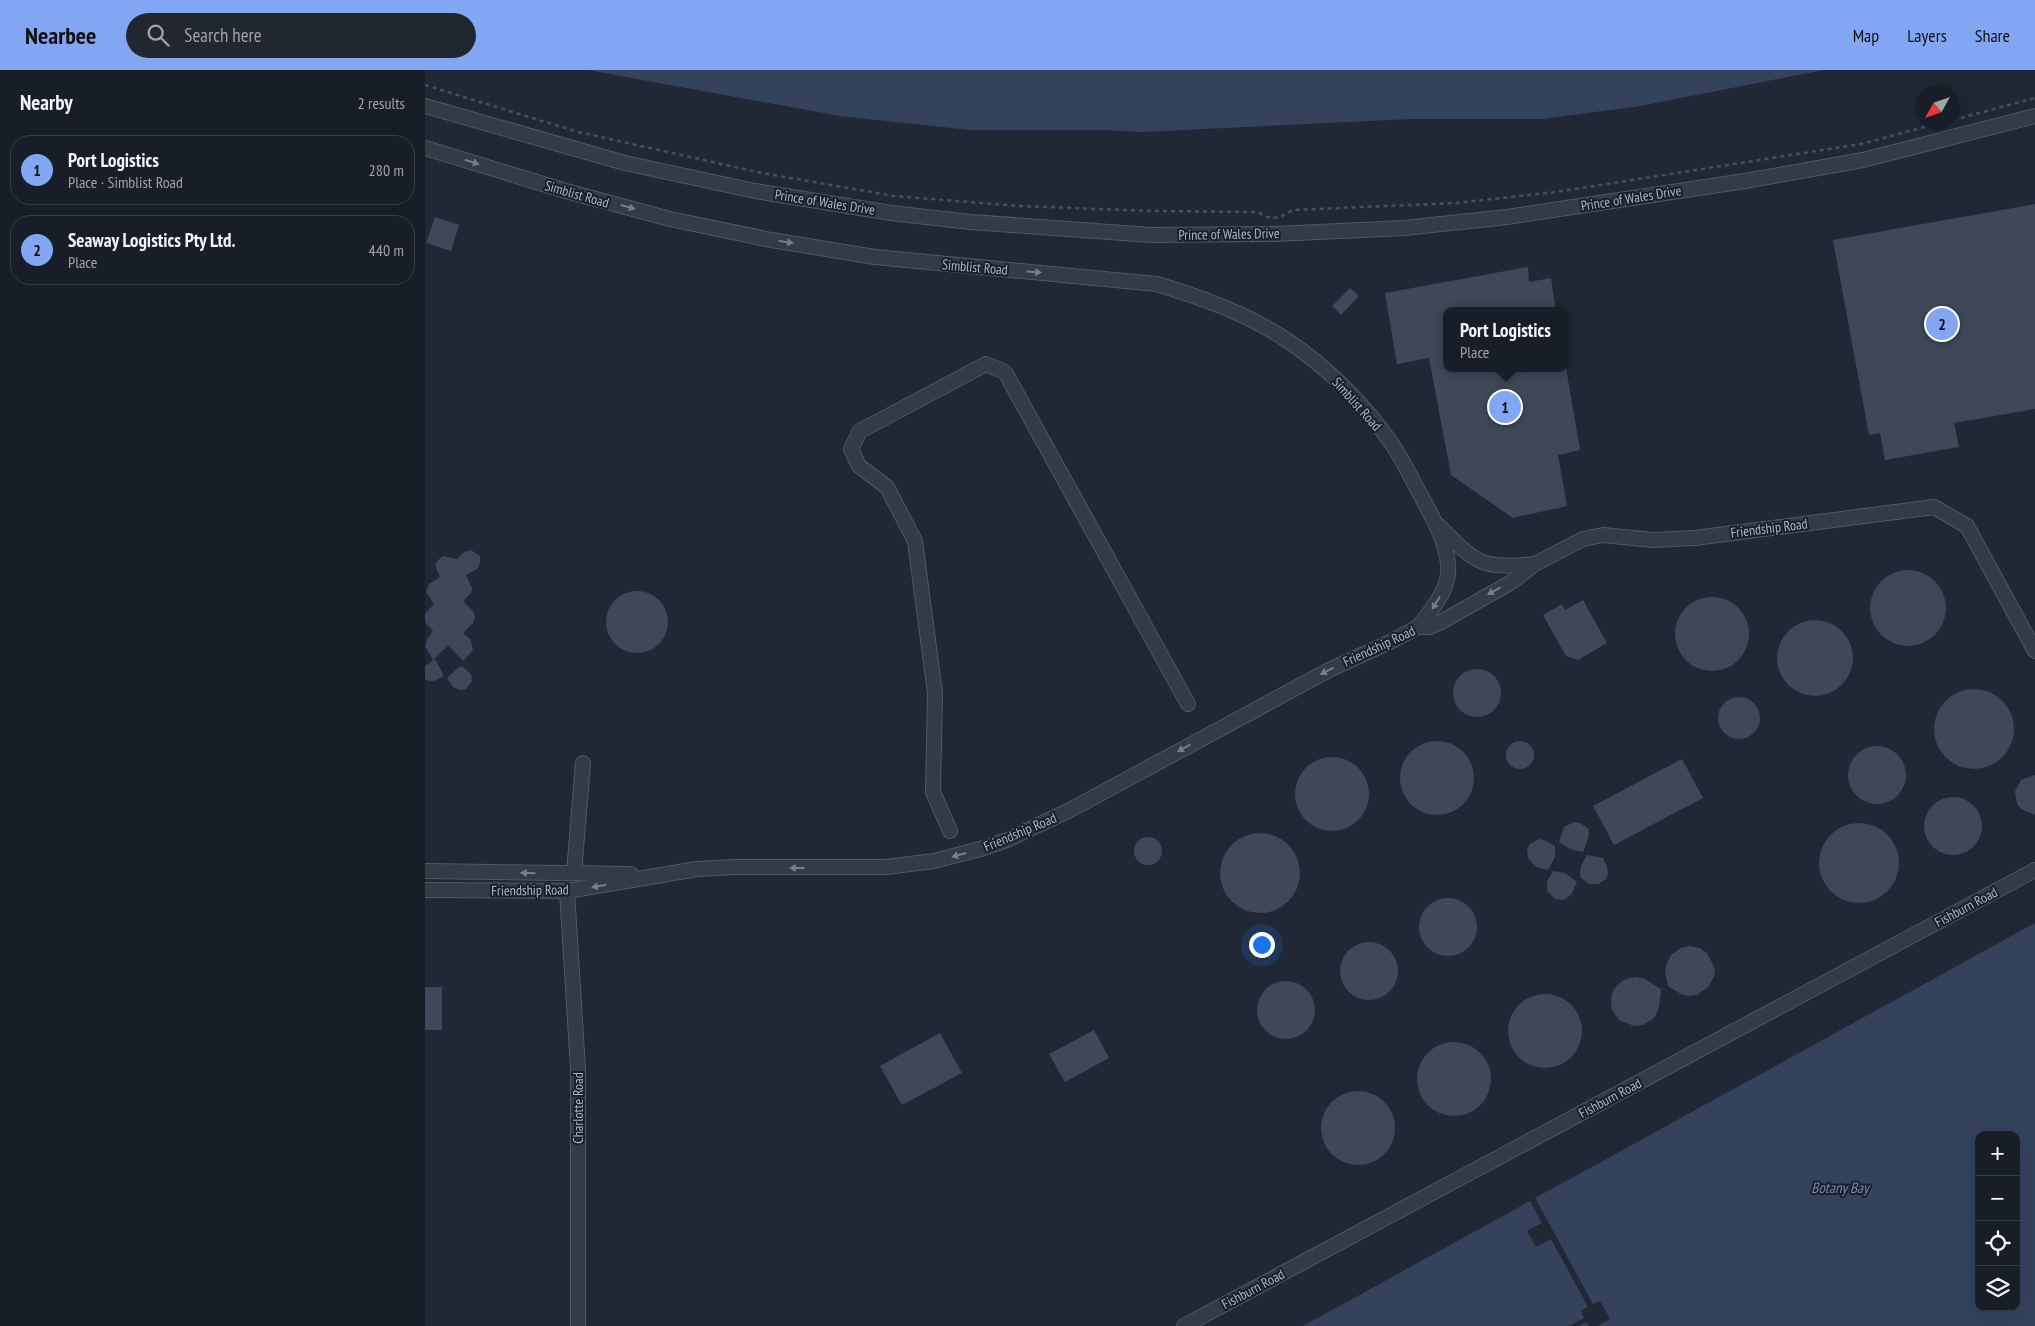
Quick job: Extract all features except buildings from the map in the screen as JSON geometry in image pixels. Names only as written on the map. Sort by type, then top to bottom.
[{"type":"street","name":"Prince of Wales Drive","points":[[425,106],[625,163],[755,191],[891,213],[953,220],[1063,230],[1151,235],[1275,234],[1384,229],[1507,217],[1745,181],[1863,160],[2035,116]]},
{"type":"street","name":"Simblist Road","points":[[425,148],[566,191],[642,211],[771,240],[885,258],[1157,284],[1245,316],[1287,341],[1322,367],[1357,402],[1393,445],[1437,523],[1448,564],[1447,581],[1437,602],[1418,627]]},
{"type":"street","points":[[950,831],[933,792],[935,693],[915,541],[887,487],[859,466],[851,449],[860,431],[986,364],[1005,372],[1188,704]]},
{"type":"street","name":"Friendship Road","points":[[425,890],[567,891],[697,869],[734,867],[886,867],[934,861],[984,848],[1030,830],[1070,810],[1329,670],[1418,627],[1429,627],[1441,622],[1510,583],[1535,564],[1583,539],[1603,535],[1653,540],[1695,538],[1934,507],[1967,526],[2035,651]]},
{"type":"street","name":"Simblist Road","points":[[1437,523],[1474,559],[1499,567],[1535,564]]},
{"type":"street","points":[[574,873],[583,763]]},
{"type":"street","name":"Fishburn Road","points":[[1184,1326],[2035,870]]},
{"type":"street","name":"Friendship Road","points":[[425,871],[664,874]]},
{"type":"street","name":"Charlotte Road","points":[[567,891],[578,1069],[578,1326]]},
{"type":"path","points":[[425,85],[578,132],[762,173],[894,196],[1019,206],[1153,211],[1258,212],[1266,218],[1283,217],[1292,210],[1456,203],[1556,192],[1861,144],[1915,130]]},
{"type":"path","points":[[1960,118],[2035,98]]},
{"type":"water","points":[[588,70],[1824,70],[1640,106],[1542,119],[1410,119],[1143,132],[1104,130],[970,130],[840,116]]},
{"type":"water","name":"Botany Bay","points":[[2035,923],[2035,1326],[1303,1326]]},
{"type":"pier","points":[[1534,1196],[1593,1304],[1600,1301],[1610,1319],[1597,1326],[1589,1326],[1587,1322],[1579,1326],[1569,1326],[1584,1318],[1581,1311],[1588,1307],[1551,1239],[1536,1247],[1527,1231],[1542,1223],[1529,1199]]},
{"type":"place","name":"Seaway Logistics Pty Ltd.","points":[[1942,324]]},
{"type":"place","name":"Port Logistics","points":[[1505,407]]}]
